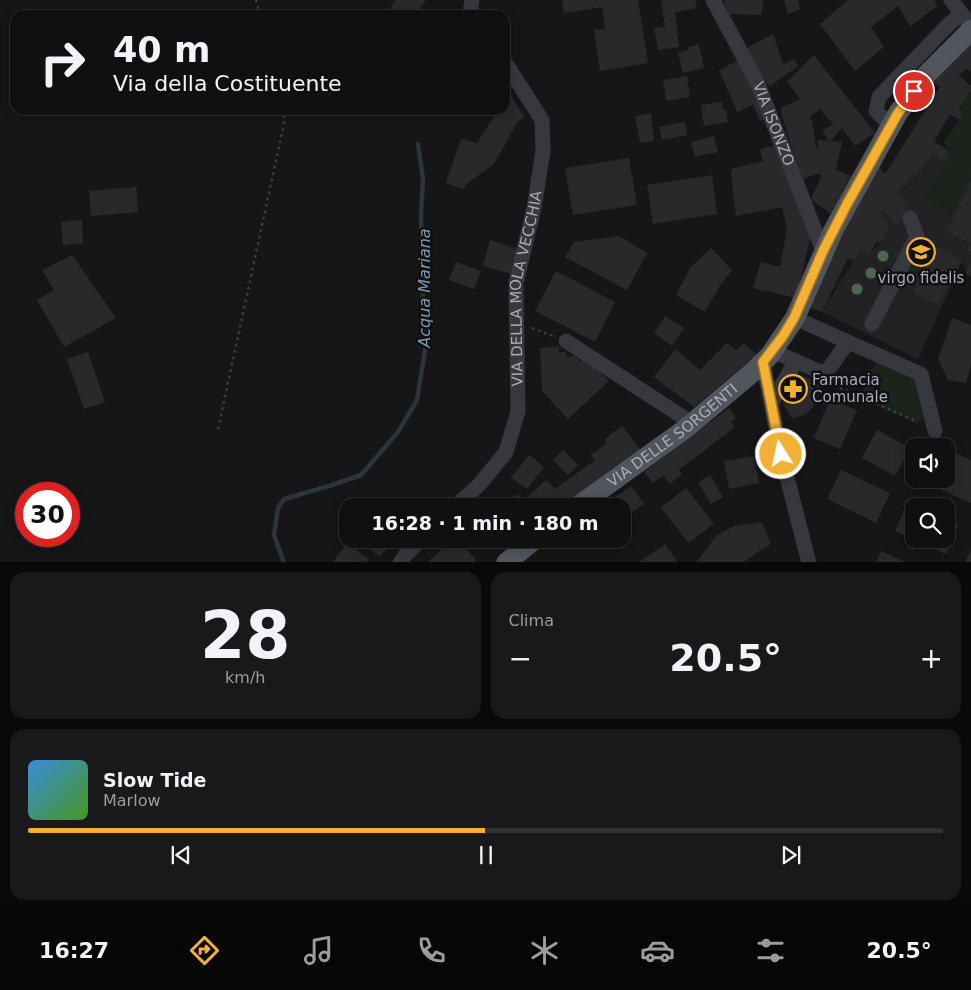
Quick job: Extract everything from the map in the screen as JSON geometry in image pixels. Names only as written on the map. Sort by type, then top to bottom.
[{"type":"main road","name":"VIA DELLE SORGENTI","points":[[589,498],[692,423],[768,356],[794,318],[823,251],[861,178],[901,109],[968,23]]},
{"type":"main road","points":[[506,562],[524,548]]},
{"type":"street","name":"VIA ISONZO","points":[[713,0],[758,84],[823,251]]},
{"type":"street","points":[[951,0],[968,23]]},
{"type":"street","name":"VIA DELLA MOLA VECCHIA","points":[[465,498],[479,485],[506,452],[518,411],[516,283],[534,208],[543,151],[542,120],[510,70]]},
{"type":"street","points":[[872,324],[917,236],[910,218]]},
{"type":"street","points":[[794,318],[921,374],[935,431]]},
{"type":"street","points":[[566,341],[692,423]]},
{"type":"street","points":[[809,562],[781,454],[772,402],[768,356],[796,361],[825,374],[848,342]]},
{"type":"street","points":[[772,402],[796,361]]},
{"type":"street","points":[[400,562],[413,548]]},
{"type":"path","points":[[218,429],[285,120],[282,115]]},
{"type":"path","points":[[517,323],[566,341]]},
{"type":"path","points":[[825,374],[838,387],[916,423],[931,415]]},
{"type":"shaded area","points":[[971,91],[971,169],[968,175],[971,177],[951,216],[925,195],[952,159],[952,153],[944,142],[963,114],[958,109]]},
{"type":"shaded area","name":"virgo fidelis","points":[[934,142],[949,151],[971,150],[971,276],[966,274],[962,261],[918,359],[822,312],[860,250],[869,254],[880,243],[880,217],[883,209],[897,226],[909,207],[899,191],[926,165]]},
{"type":"shaded area","points":[[884,357],[921,374],[931,415],[916,423],[862,398],[867,374]]},
{"type":"building","points":[[396,0],[426,0],[419,10],[389,10]]},
{"type":"building","points":[[562,0],[638,0],[648,63],[600,71],[594,30],[605,29],[602,7],[564,13]]},
{"type":"building","points":[[661,0],[695,0],[697,8],[675,12],[679,47],[658,50],[654,28],[665,27]]},
{"type":"building","points":[[724,0],[764,0],[761,15],[728,14]]},
{"type":"building","points":[[784,0],[798,0],[800,9],[788,14]]},
{"type":"building","points":[[848,0],[934,0],[938,6],[910,26],[898,6],[871,27],[884,47],[855,71],[820,24]]},
{"type":"building","points":[[773,34],[783,64],[795,59],[798,66],[769,87],[745,49]]},
{"type":"building","points":[[971,42],[971,72],[967,69],[959,75],[971,86],[971,91],[958,109],[963,114],[959,120],[950,114],[934,142],[949,151],[943,161],[931,154],[926,165],[899,191],[909,207],[897,226],[883,209],[880,217],[889,226],[880,243],[877,241],[869,255],[860,250],[854,260],[848,258],[822,312],[809,307],[845,222],[879,166],[885,174],[940,87],[930,80]]},
{"type":"building","points":[[699,44],[704,68],[683,73],[678,53],[688,50],[688,47]]},
{"type":"building","points":[[814,55],[875,133],[855,146],[842,128],[830,141],[842,142],[836,170],[851,176],[831,214],[811,199],[821,177],[820,173],[803,179],[789,140],[780,108],[800,99],[787,82]],"holes":[[[820,109],[833,124],[822,130],[829,141],[818,140],[817,150],[812,120],[809,118]]]},
{"type":"building","points":[[741,59],[770,118],[760,121],[753,105],[737,112],[719,70]]},
{"type":"building","points":[[687,76],[690,97],[666,101],[663,80]]},
{"type":"building","points":[[510,95],[525,118],[518,121],[494,164],[466,184],[464,190],[446,183],[461,139],[477,143],[495,115],[510,115]]},
{"type":"building","points":[[722,102],[723,110],[726,109],[728,122],[704,126],[701,105]]},
{"type":"building","points":[[651,113],[654,141],[640,143],[635,116]]},
{"type":"building","points":[[685,122],[687,135],[662,140],[659,127]]},
{"type":"building","points":[[714,136],[718,152],[695,157],[691,142]]},
{"type":"building","points":[[780,144],[811,235],[796,298],[753,288],[761,262],[780,267],[787,230],[782,207],[736,216],[733,192],[731,169],[763,161],[760,149]]},
{"type":"building","points":[[629,158],[637,205],[573,215],[565,168]]},
{"type":"building","points":[[712,175],[717,214],[653,224],[647,185]]},
{"type":"building","points":[[971,181],[971,252],[967,250],[970,243],[947,232]]},
{"type":"building","points":[[136,187],[138,212],[91,216],[89,191]]},
{"type":"building","points":[[82,220],[83,244],[63,245],[61,222]]},
{"type":"building","points":[[619,236],[647,253],[627,290],[565,257],[574,242]]},
{"type":"building","points":[[490,240],[518,249],[511,274],[483,266]]},
{"type":"building","name":"virgo fidelis","points":[[937,247],[962,260],[938,305],[913,292],[917,284],[907,278],[911,271],[921,277]]},
{"type":"building","points":[[711,248],[732,270],[719,287],[705,312],[676,295],[690,268]]},
{"type":"building","points":[[72,255],[116,318],[64,347],[37,300],[54,290],[42,270]]},
{"type":"building","points":[[456,262],[481,271],[474,289],[449,280]]},
{"type":"building","points":[[971,263],[971,276],[966,274]]},
{"type":"building","points":[[556,271],[615,302],[595,342],[535,311]]},
{"type":"building","points":[[665,316],[684,328],[672,346],[654,333]]},
{"type":"building","points":[[952,318],[971,325],[971,364],[966,383],[948,380],[938,359]]},
{"type":"building","points":[[727,343],[736,350],[744,343],[757,355],[694,407],[654,377],[675,349],[700,370]]},
{"type":"building","points":[[559,346],[559,352],[566,352],[566,357],[574,355],[581,362],[582,359],[587,365],[591,363],[609,381],[568,419],[542,391],[540,348]]},
{"type":"building","points":[[88,352],[105,402],[84,409],[67,359]]},
{"type":"building","points":[[797,374],[821,384],[812,408],[806,414],[792,419],[783,404]]},
{"type":"building","points":[[830,399],[857,410],[840,449],[814,438]]},
{"type":"building","points":[[729,408],[736,418],[731,422],[735,427],[679,470],[682,474],[670,484],[663,475],[653,483],[644,472]]},
{"type":"building","points":[[622,426],[640,449],[575,498],[526,498],[546,480],[555,489],[595,460],[591,455],[607,443],[605,439]]},
{"type":"building","points":[[877,430],[905,445],[905,457],[895,476],[862,458]]},
{"type":"building","points":[[563,450],[578,465],[568,475],[553,460]]},
{"type":"building","points":[[955,453],[971,460],[971,503],[937,488],[955,488]]},
{"type":"building","points":[[529,455],[544,467],[527,489],[511,478]]},
{"type":"building","points":[[754,456],[759,483],[729,489],[724,461]]},
{"type":"building","points":[[841,470],[890,493],[876,523],[827,499]]},
{"type":"building","points":[[710,475],[723,497],[711,504],[698,483]]},
{"type":"building","points":[[631,486],[644,504],[631,513],[631,498],[614,498]]},
{"type":"building","points":[[686,488],[714,524],[688,543],[661,507]]},
{"type":"building","points":[[517,494],[522,498],[513,498]]},
{"type":"building","points":[[905,508],[905,536],[895,531]]},
{"type":"building","points":[[762,522],[771,544],[744,562],[697,562],[716,536],[734,526]]},
{"type":"building","points":[[955,522],[959,524],[955,533]]},
{"type":"building","points":[[665,544],[677,562],[639,562]]},
{"type":"building","points":[[343,548],[354,548],[369,559],[367,562],[333,562]]},
{"type":"building","points":[[370,548],[388,548],[379,557]]},
{"type":"building","points":[[444,548],[466,548],[476,560],[474,562],[428,562]]},
{"type":"building","points":[[933,548],[949,548],[946,554]]},
{"type":"building","points":[[971,549],[971,562],[965,562]]},
{"type":"building","points":[[881,551],[905,562],[876,562]]},
{"type":"waterway","name":"Acqua Mariana","points":[[284,562],[274,535],[278,508],[284,499],[361,475],[398,432],[417,400],[426,344],[421,214],[423,179],[418,144]]},
{"type":"place","name":"virgo fidelis","points":[[921,252]]},
{"type":"place","name":"Farmacia Comunale","points":[[793,389]]},
{"type":"route","points":[[781,454],[763,362],[770,355],[794,318],[823,251],[847,204],[898,113],[914,91]]}]
